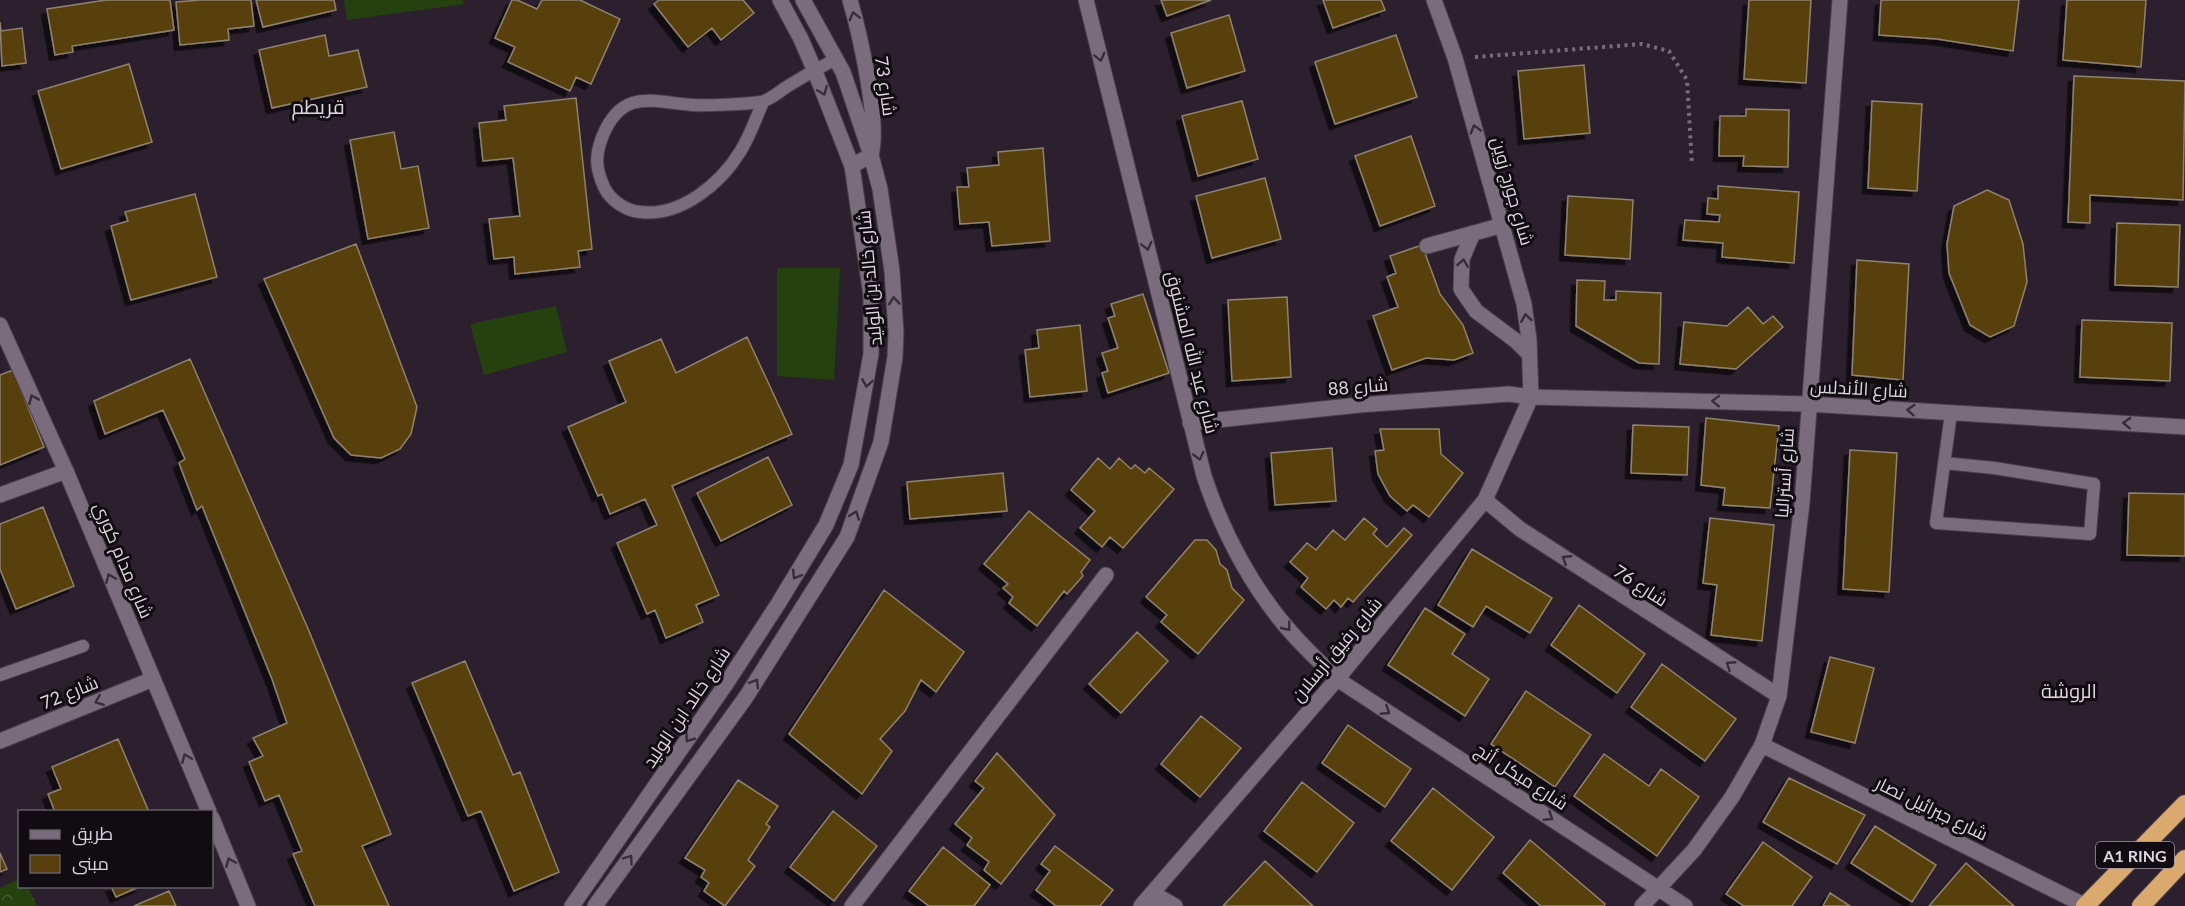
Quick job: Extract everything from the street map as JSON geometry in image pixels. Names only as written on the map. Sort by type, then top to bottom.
[{"type":"highway","name":"A1 RING","points":[[2086,906],[2185,804]]},
{"type":"highway","name":"A1 RING","points":[[2141,906],[2185,860]]},
{"type":"street","name":"شارع خالد بن الوليد","points":[[780,0],[801,39],[852,166],[871,296],[872,354],[851,465],[826,525]]},
{"type":"street","name":"شارع خالد بن الوليد","points":[[595,906],[746,697],[847,537],[881,442],[886,419],[896,333],[892,271],[884,212],[871,155],[843,72],[802,0]]},
{"type":"street","name":"شارع 73","points":[[850,0],[871,104],[873,148],[871,155]]},
{"type":"street","name":"شارع عبد الله المشنوق","points":[[1086,0],[1190,423],[1215,509],[1251,577],[1270,606],[1296,638],[1337,679]]},
{"type":"street","name":"شارع جورج زوين","points":[[1434,0],[1455,58],[1524,303],[1529,339],[1531,397]]},
{"type":"street","name":"شارع أستراليا","points":[[1642,906],[1709,831],[1732,797],[1762,745],[1779,696],[1802,503],[1840,0]]},
{"type":"street","points":[[852,166],[871,155]]},
{"type":"street","points":[[1427,246],[1503,225]]},
{"type":"street","points":[[1473,233],[1462,259],[1461,290],[1476,311],[1516,341],[1529,354]]},
{"type":"street","name":"شارع مدام كوري","points":[[0,325],[66,471],[208,810]]},
{"type":"street","name":"شارع 88","points":[[1190,423],[1468,396],[1509,394],[1531,397]]},
{"type":"street","name":"شارع الأندلس","points":[[1531,397],[1808,405],[2185,427]]},
{"type":"street","name":"شارع رفيق أرسلان","points":[[1143,903],[1337,679],[1485,500],[1531,397]]},
{"type":"street","points":[[0,495],[66,471]]},
{"type":"street","name":"شارع 76","points":[[1485,500],[1520,529],[1779,696]]},
{"type":"street","name":"شارع خالد ابن الوليد","points":[[572,906],[726,684],[826,525]]},
{"type":"street","points":[[852,906],[1106,575]]},
{"type":"street","name":"شارع ميكل أنج","points":[[1337,679],[1685,906]]},
{"type":"street","name":"شارع 72","points":[[0,741],[153,680]]},
{"type":"street","name":"شارع جبرائيل نصار","points":[[1762,745],[2086,906]]},
{"type":"street","points":[[213,820],[248,906]]},
{"type":"street","points":[[1143,903],[1161,898],[1175,906]]},
{"type":"lane","points":[[763,102],[741,150],[729,169],[698,196],[679,206],[656,213],[638,212],[621,206],[606,190],[598,171],[597,150],[610,120],[626,106],[647,99],[694,105],[763,102],[814,69],[836,59]]},
{"type":"lane","points":[[1944,463],[1994,468],[2094,484],[2090,534],[1936,523],[1944,463],[1951,413]]},
{"type":"lane","points":[[0,675],[83,646]]},
{"type":"path","points":[[1455,58],[1642,44],[1669,51],[1687,80],[1692,165]]},
{"type":"green space","points":[[344,0],[463,0],[464,4],[347,20]]},
{"type":"green space","points":[[777,268],[840,268],[834,380],[777,376]]},
{"type":"green space","points":[[556,306],[567,352],[484,375],[470,324]]},
{"type":"green space","points":[[18,879],[18,888],[28,888],[37,906],[0,906],[0,888]]},
{"type":"building","points":[[106,0],[170,0],[174,30],[72,46],[73,52],[55,55],[47,9]]},
{"type":"building","points":[[251,0],[254,26],[228,29],[229,40],[180,45],[176,2]]},
{"type":"building","points":[[256,0],[334,0],[336,10],[263,27]]},
{"type":"building","points":[[512,0],[537,9],[542,0],[580,0],[620,19],[591,84],[576,77],[570,91],[508,62],[515,47],[495,38]]},
{"type":"building","points":[[659,0],[743,0],[754,13],[721,40],[712,28],[688,47],[654,4]]},
{"type":"building","points":[[1161,0],[1211,0],[1167,16]]},
{"type":"building","points":[[1323,0],[1381,0],[1385,10],[1333,28]]},
{"type":"building","points":[[1749,0],[1811,0],[1806,83],[1744,79]]},
{"type":"building","points":[[1881,0],[2019,0],[2013,51],[1937,39],[1879,35]]},
{"type":"building","points":[[2067,0],[2146,0],[2141,67],[2063,60]]},
{"type":"building","points":[[1229,15],[1245,71],[1187,88],[1171,33]]},
{"type":"building","points":[[0,22],[1,31],[22,28],[26,63],[2,66]]},
{"type":"building","points":[[325,35],[329,56],[358,50],[367,87],[272,108],[259,50]]},
{"type":"building","points":[[1396,35],[1417,97],[1335,124],[1315,62]]},
{"type":"building","points":[[129,64],[152,142],[61,169],[38,91]]},
{"type":"building","points":[[1584,65],[1590,133],[1524,139],[1518,71]]},
{"type":"building","points":[[2074,76],[2185,81],[2183,200],[2090,195],[2090,223],[2068,222]]},
{"type":"building","points":[[576,98],[592,249],[578,251],[580,267],[515,274],[514,257],[494,259],[489,219],[520,216],[513,158],[483,161],[479,123],[506,120],[504,106]]},
{"type":"building","points":[[1242,101],[1258,159],[1198,176],[1182,116]]},
{"type":"building","points":[[1872,101],[1922,104],[1917,191],[1868,188]]},
{"type":"building","points":[[1746,109],[1789,110],[1788,167],[1743,166],[1744,156],[1719,156],[1720,116],[1746,116]]},
{"type":"building","points":[[394,132],[401,169],[418,166],[429,228],[368,239],[350,140]]},
{"type":"building","points":[[1411,136],[1435,206],[1380,226],[1355,156]]},
{"type":"building","points":[[1043,148],[1050,241],[992,246],[989,222],[960,224],[957,187],[969,187],[967,168],[999,165],[998,152]]},
{"type":"building","points":[[1265,178],[1281,239],[1212,258],[1196,196]]},
{"type":"building","points":[[1718,186],[1799,192],[1794,263],[1722,257],[1723,243],[1683,240],[1685,220],[1719,222],[1720,215],[1707,214],[1708,198],[1718,199]]},
{"type":"building","points":[[1987,190],[2009,200],[2023,244],[2027,282],[2014,326],[1990,337],[1970,325],[1949,273],[1947,244],[1954,206]]},
{"type":"building","points":[[195,194],[217,277],[131,300],[111,226],[128,221],[125,212]]},
{"type":"building","points":[[1568,196],[1633,200],[1630,259],[1565,255]]},
{"type":"building","points":[[2117,223],[2180,225],[2178,287],[2115,285]]},
{"type":"building","points":[[356,244],[417,407],[411,434],[400,449],[381,458],[351,455],[334,438],[264,279]]},
{"type":"building","points":[[1422,245],[1440,294],[1463,325],[1473,353],[1454,360],[1426,358],[1392,370],[1373,316],[1398,307],[1387,277],[1396,273],[1390,256]]},
{"type":"building","points":[[1857,260],[1909,264],[1903,380],[1852,375]]},
{"type":"building","points":[[1577,280],[1605,281],[1604,300],[1616,300],[1616,291],[1661,293],[1659,364],[1639,363],[1576,326]]},
{"type":"building","points":[[1143,294],[1169,373],[1108,393],[1102,373],[1108,371],[1102,353],[1118,348],[1108,318],[1115,316],[1111,304]]},
{"type":"building","points":[[1287,297],[1291,377],[1232,381],[1228,300]]},
{"type":"building","points":[[1748,307],[1763,324],[1773,316],[1783,327],[1736,369],[1680,364],[1684,322],[1727,326]]},
{"type":"building","points":[[2082,320],[2172,323],[2170,381],[2080,377]]},
{"type":"building","points":[[1080,325],[1087,391],[1030,397],[1025,350],[1039,348],[1037,330]]},
{"type":"building","points":[[747,337],[792,434],[672,486],[719,595],[696,605],[703,622],[666,638],[655,610],[647,614],[617,543],[657,525],[645,499],[610,514],[602,494],[598,496],[568,427],[626,402],[609,361],[661,339],[676,373]]},
{"type":"building","points":[[190,359],[309,631],[391,834],[362,846],[389,906],[315,906],[293,854],[302,851],[279,795],[265,801],[249,762],[263,756],[253,738],[287,723],[272,679],[202,506],[197,510],[179,463],[185,459],[163,410],[105,434],[94,401]]},
{"type":"building","points":[[13,370],[44,447],[0,465],[0,375]]},
{"type":"building","points":[[1706,418],[1779,426],[1770,508],[1723,505],[1725,488],[1701,485]]},
{"type":"building","points":[[1633,425],[1689,427],[1687,475],[1631,473]]},
{"type":"building","points":[[1380,429],[1439,429],[1441,454],[1463,473],[1429,517],[1413,505],[1407,511],[1390,496],[1378,474],[1375,451],[1384,450]]},
{"type":"building","points":[[1332,448],[1336,501],[1275,505],[1271,453]]},
{"type":"building","points":[[1850,450],[1897,453],[1889,592],[1843,589]]},
{"type":"building","points":[[768,457],[792,505],[721,541],[697,493]]},
{"type":"building","points":[[1098,458],[1110,469],[1119,458],[1131,469],[1135,465],[1145,473],[1149,468],[1174,489],[1123,548],[1110,537],[1102,547],[1080,528],[1095,511],[1071,490]]},
{"type":"building","points":[[1003,473],[1007,511],[910,519],[907,482]]},
{"type":"building","points":[[2129,493],[2185,494],[2185,556],[2127,555]]},
{"type":"building","points":[[43,507],[74,586],[16,609],[0,569],[0,524]]},
{"type":"building","points":[[1029,511],[1090,560],[1081,572],[1083,576],[1067,594],[1064,591],[1037,626],[1009,603],[1013,597],[1003,588],[1008,584],[984,564]]},
{"type":"building","points":[[1364,518],[1377,529],[1373,534],[1387,547],[1404,528],[1412,535],[1353,602],[1348,598],[1341,607],[1334,600],[1326,609],[1301,587],[1308,578],[1290,562],[1307,543],[1316,550],[1333,530],[1345,540]]},
{"type":"building","points":[[1710,518],[1774,525],[1762,641],[1711,635],[1717,585],[1703,583]]},
{"type":"building","points":[[1195,540],[1207,540],[1216,550],[1220,564],[1227,570],[1232,588],[1244,600],[1198,654],[1161,622],[1167,615],[1146,597]]},
{"type":"building","points":[[1472,549],[1552,598],[1530,633],[1486,606],[1473,627],[1438,605]]},
{"type":"building","points":[[884,590],[964,652],[936,692],[921,680],[905,711],[880,739],[892,751],[862,794],[789,734]]},
{"type":"building","points":[[1579,605],[1645,654],[1617,693],[1551,645]]},
{"type":"building","points":[[1425,608],[1465,634],[1452,654],[1489,679],[1465,716],[1388,665]]},
{"type":"building","points":[[1137,632],[1168,661],[1121,713],[1089,684]]},
{"type":"building","points":[[1830,657],[1874,668],[1855,743],[1811,732]]},
{"type":"building","points":[[465,661],[513,775],[520,772],[559,872],[514,891],[481,811],[468,816],[412,683]]},
{"type":"building","points":[[1662,664],[1736,719],[1705,761],[1631,707]]},
{"type":"building","points":[[1526,691],[1591,735],[1555,787],[1491,744]]},
{"type":"building","points":[[1201,716],[1241,748],[1200,797],[1161,764]]},
{"type":"building","points":[[1348,725],[1411,769],[1385,807],[1322,763]]},
{"type":"building","points":[[118,739],[148,810],[54,810],[48,794],[61,789],[52,767]]},
{"type":"building","points":[[997,753],[1055,815],[1001,884],[984,870],[989,862],[967,845],[972,838],[955,824],[984,788],[975,781]]},
{"type":"building","points":[[1604,754],[1649,786],[1661,769],[1699,797],[1657,856],[1574,796]]},
{"type":"building","points":[[1789,778],[1865,815],[1837,864],[1763,822]]},
{"type":"building","points":[[738,780],[778,806],[766,824],[770,827],[748,860],[755,866],[725,906],[704,891],[709,883],[701,877],[705,870],[685,858]]},
{"type":"building","points":[[1302,782],[1354,823],[1317,872],[1264,831]]},
{"type":"building","points":[[1433,788],[1494,837],[1452,890],[1391,841]]},
{"type":"building","points":[[833,811],[877,846],[834,901],[790,867]]},
{"type":"building","points":[[1875,826],[1936,865],[1912,902],[1851,863]]},
{"type":"building","points":[[1530,840],[1605,904],[1604,906],[1541,906],[1503,873]]},
{"type":"building","points":[[1763,842],[1812,877],[1792,906],[1744,906],[1726,894]]},
{"type":"building","points":[[1055,846],[1113,890],[1100,906],[1056,906],[1036,890],[1050,871],[1041,864]]},
{"type":"building","points":[[943,847],[990,885],[974,906],[929,906],[909,891]]},
{"type":"building","points":[[0,853],[7,869],[0,872]]},
{"type":"building","points":[[1265,861],[1313,906],[1223,906]]},
{"type":"building","points":[[1966,863],[2014,906],[1929,906]]},
{"type":"building","points":[[112,888],[136,888],[116,897]]},
{"type":"building","points":[[169,891],[176,906],[134,906]]},
{"type":"building","points":[[1830,893],[1850,906],[1823,906]]},
{"type":"district","name":"قريطم","points":[[318,106]]},
{"type":"district","name":"الروشة","points":[[2069,690]]}]
